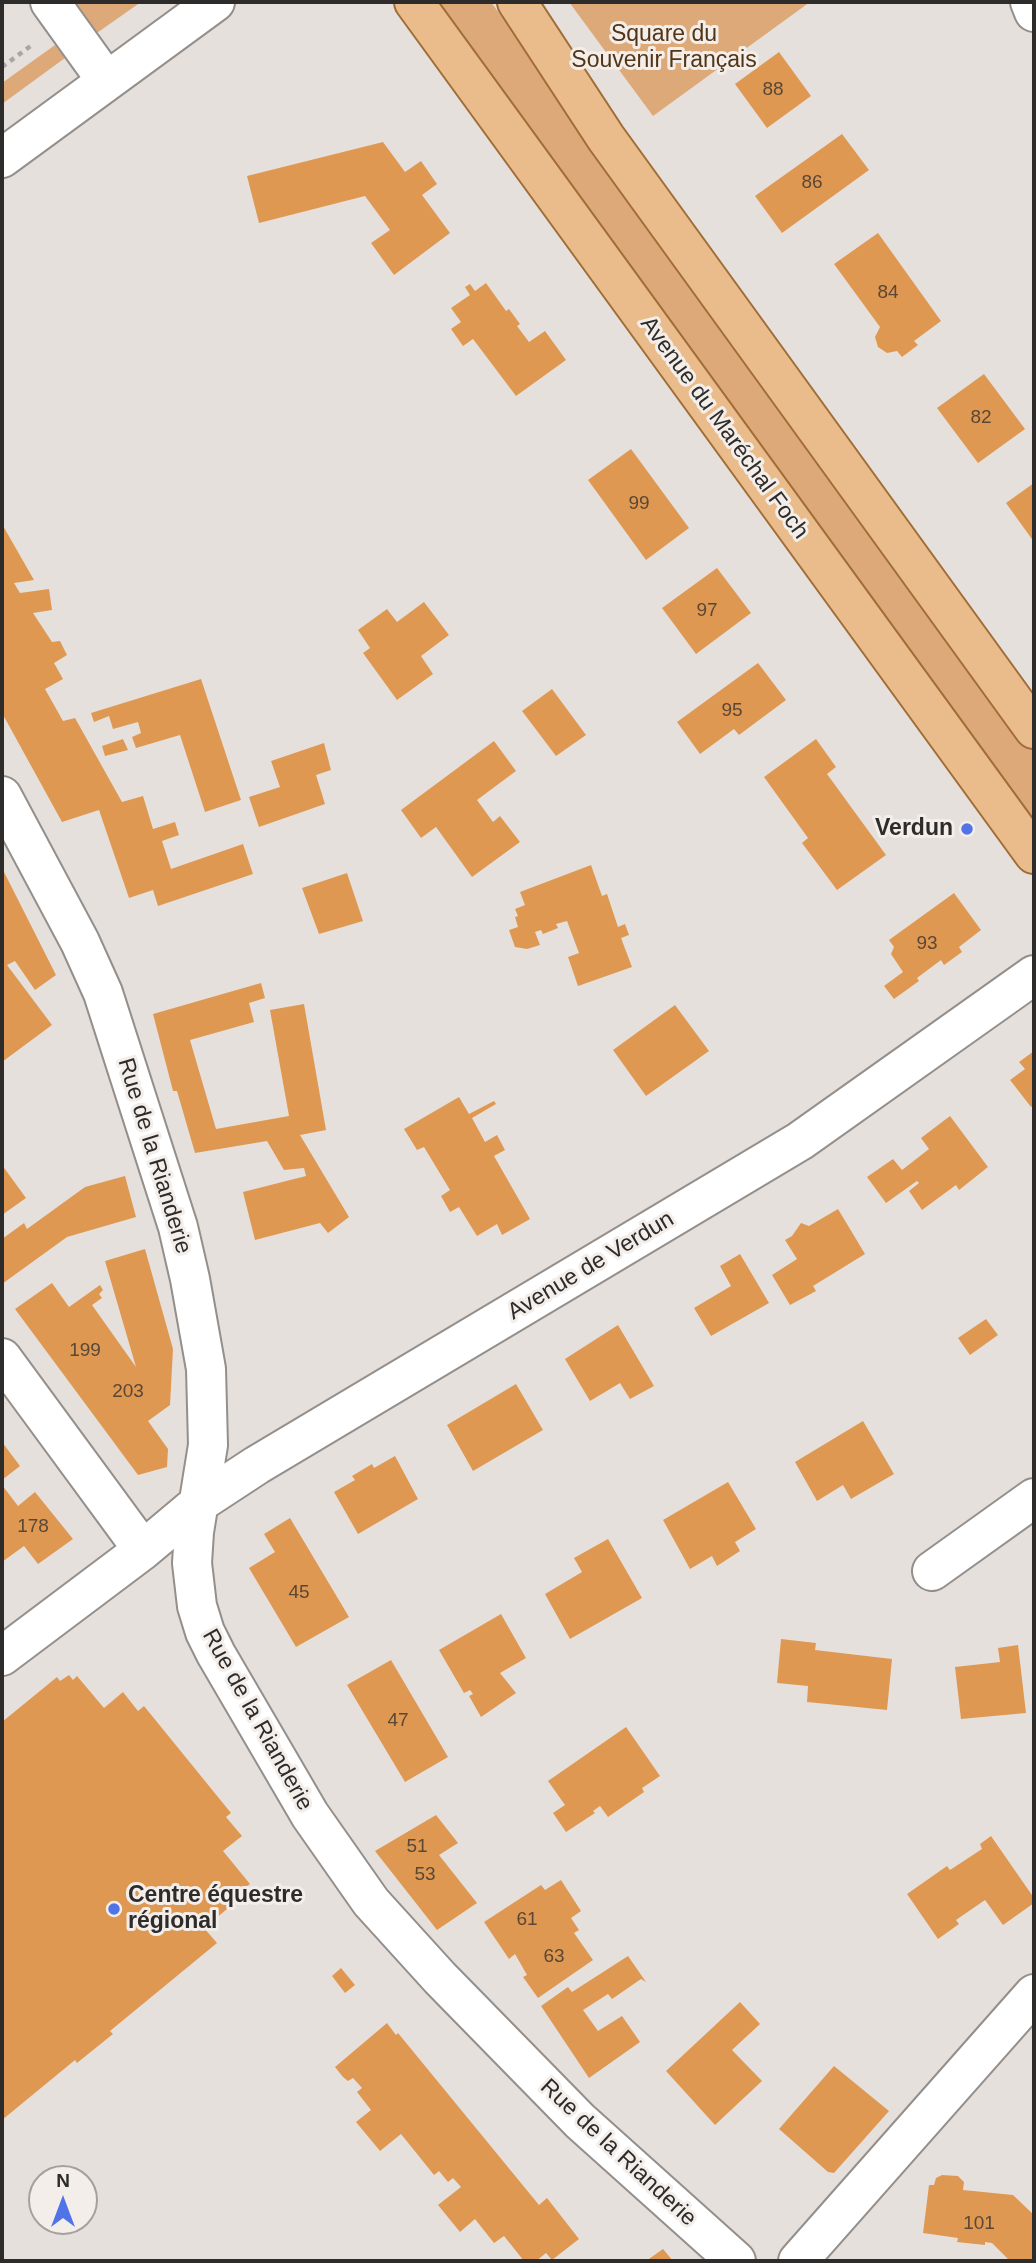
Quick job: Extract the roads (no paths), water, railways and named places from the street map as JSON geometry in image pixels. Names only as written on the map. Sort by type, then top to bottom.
[{"type":"main road","name":"Avenue du Maréchal Foch","points":[[414,2],[1034,854]]},
{"type":"main road","points":[[517,2],[606,138],[1034,729]]},
{"type":"street","points":[[50,2],[106,80]]},
{"type":"street","points":[[2,158],[215,2]]},
{"type":"street","points":[[1030,2],[1034,12]]},
{"type":"street","name":"Rue de la Rianderie","points":[[2,796],[80,942],[103,993],[178,1227],[206,1368],[208,1445],[194,1532],[192,1563],[197,1606],[205,1632],[216,1654],[327,1842],[371,1902],[491,2031],[580,2121],[737,2261]]},
{"type":"street","name":"Avenue de Verdun","points":[[2,1656],[144,1550],[199,1503],[280,1451],[800,1141],[1034,975]]},
{"type":"street","points":[[2,1358],[144,1550]]},
{"type":"street","points":[[932,1571],[1034,1498]]},
{"type":"street","points":[[798,2261],[1034,1994]]},
{"type":"place","name":"Verdun","points":[[967,829]]},
{"type":"place","name":"Centre équestre régional","points":[[114,1909]]},
{"type":"park label","name":"Square du Souvenir Français","points":[[664,48]]}]
